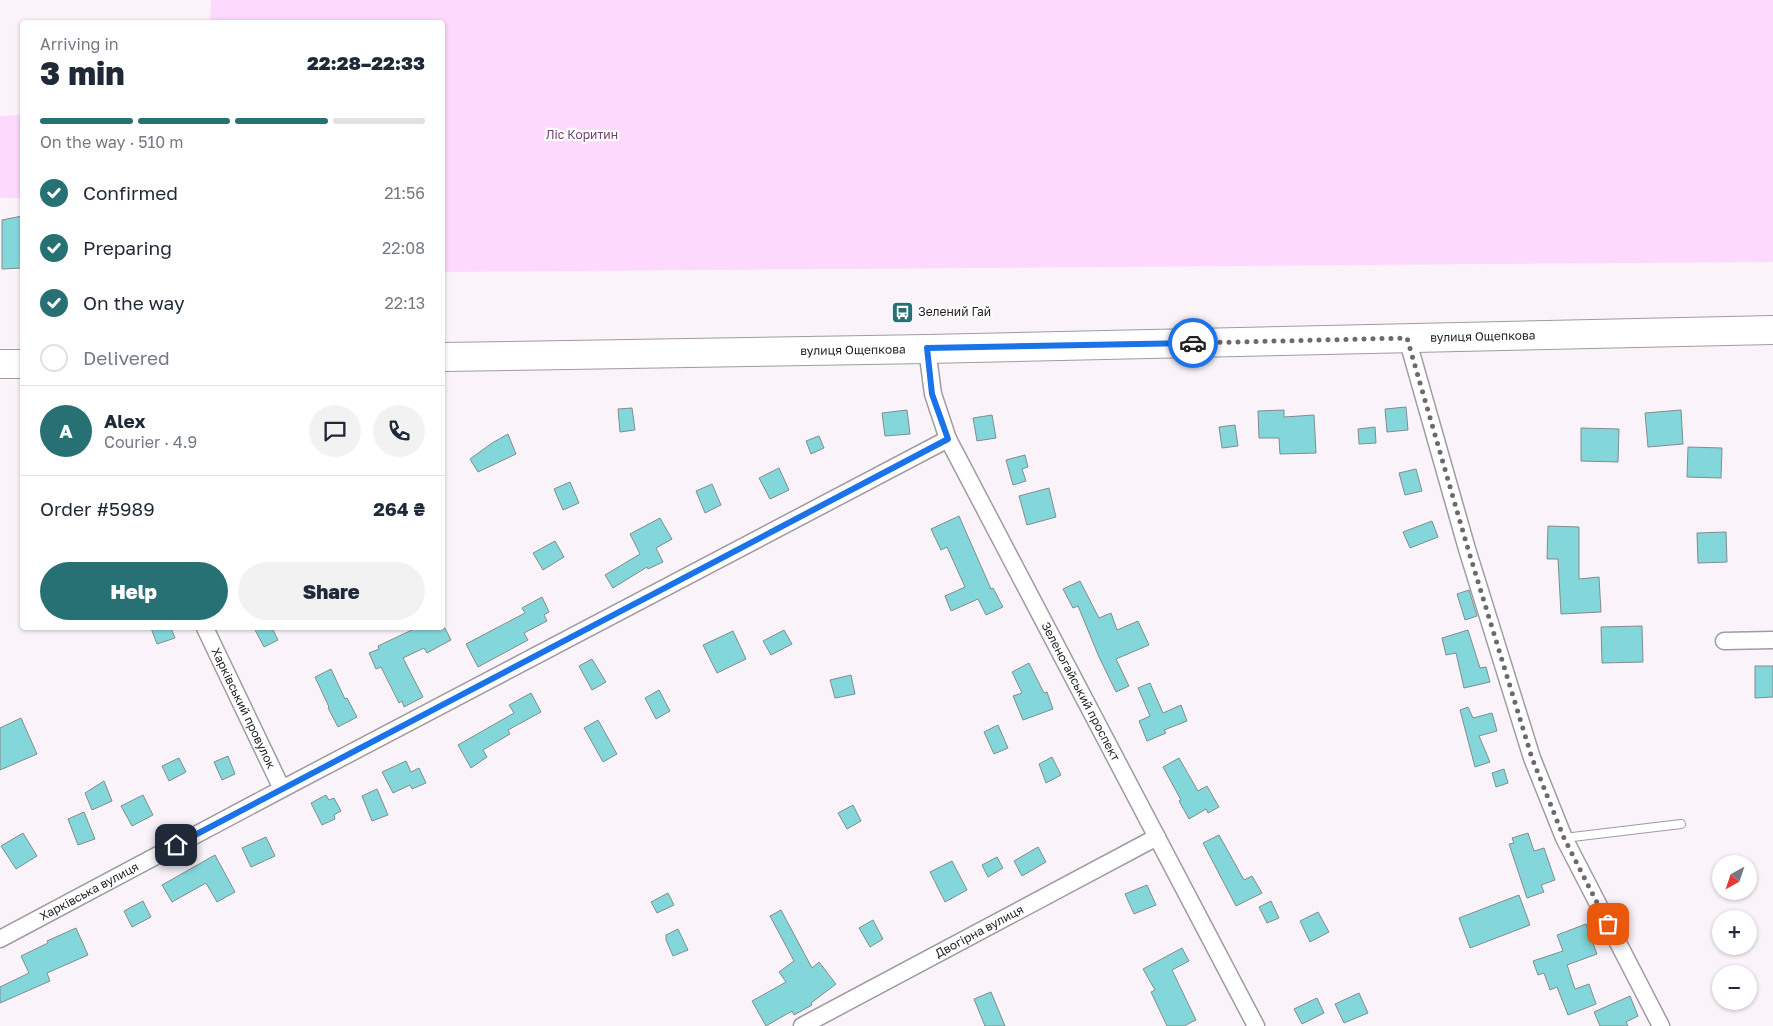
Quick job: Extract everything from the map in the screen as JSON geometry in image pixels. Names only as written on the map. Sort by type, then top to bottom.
[{"type":"highway","name":"вулиця Ощепкова","points":[[445,356],[1773,330]]},
{"type":"highway","points":[[0,364],[20,364]]},
{"type":"street","points":[[1407,338],[1468,549],[1532,758],[1564,838],[1661,1026]]},
{"type":"street","name":"Зеленогайський проспект","points":[[927,348],[932,394],[948,439],[1256,1026]]},
{"type":"street","name":"Харківська вулиця","points":[[0,939],[948,439]]},
{"type":"street","name":"Харківський провулок","points":[[206,630],[282,789]]},
{"type":"street","points":[[1724,640],[1773,640]]},
{"type":"street","name":"Двогірна вулиця","points":[[802,1026],[1157,837]]},
{"type":"lane","points":[[1564,838],[1681,824]]},
{"type":"green space","name":"Ліс Коритин","points":[[211,0],[1773,0],[1773,262],[445,272],[445,20],[210,20]]},
{"type":"green space","points":[[20,115],[20,198],[0,198],[0,116]]},
{"type":"building","points":[[20,216],[20,268],[2,269],[2,220]]},
{"type":"building","points":[[1406,407],[1408,430],[1387,432],[1385,409]]},
{"type":"building","points":[[632,408],[635,430],[620,432],[618,409]]},
{"type":"building","points":[[907,410],[910,434],[885,436],[882,413]]},
{"type":"building","points":[[1284,410],[1284,417],[1314,415],[1316,453],[1280,454],[1279,438],[1259,438],[1258,411]]},
{"type":"building","points":[[1681,410],[1683,444],[1648,447],[1645,413]]},
{"type":"building","points":[[992,415],[996,438],[977,441],[973,418]]},
{"type":"building","points":[[1235,425],[1238,446],[1222,448],[1219,427]]},
{"type":"building","points":[[1375,427],[1376,443],[1359,444],[1358,429]]},
{"type":"building","points":[[1581,428],[1619,429],[1618,462],[1581,461]]},
{"type":"building","points":[[508,434],[516,454],[478,472],[470,459]]},
{"type":"building","points":[[819,436],[824,448],[811,454],[806,441]]},
{"type":"building","points":[[1688,447],[1722,448],[1721,478],[1687,477]]},
{"type":"building","points":[[1025,455],[1028,467],[1022,469],[1026,481],[1013,485],[1006,460]]},
{"type":"building","points":[[779,468],[789,490],[770,499],[759,478]]},
{"type":"building","points":[[1416,469],[1422,491],[1405,495],[1399,473]]},
{"type":"building","points":[[570,482],[579,503],[563,510],[554,489]]},
{"type":"building","points":[[712,484],[721,505],[705,513],[696,491]]},
{"type":"building","points":[[1049,488],[1056,517],[1027,525],[1019,496]]},
{"type":"building","points":[[959,516],[991,589],[993,588],[1003,607],[986,615],[978,599],[951,611],[945,596],[965,587],[947,547],[941,550],[931,529]]},
{"type":"building","points":[[660,518],[672,539],[656,548],[663,562],[648,569],[647,567],[613,588],[605,575],[640,554],[630,534]]},
{"type":"building","points":[[1432,521],[1438,537],[1410,548],[1403,532]]},
{"type":"building","points":[[1548,526],[1579,527],[1579,579],[1599,577],[1601,612],[1561,614],[1558,559],[1547,559]]},
{"type":"building","points":[[1726,532],[1727,562],[1698,563],[1697,533]]},
{"type":"building","points":[[555,541],[564,557],[543,570],[533,553]]},
{"type":"building","points":[[1080,581],[1099,618],[1111,613],[1117,630],[1138,621],[1149,645],[1116,659],[1129,686],[1116,692],[1078,606],[1073,608],[1063,589]]},
{"type":"building","points":[[1469,590],[1477,616],[1465,620],[1457,594]]},
{"type":"building","points":[[542,597],[549,612],[544,615],[547,621],[524,633],[528,640],[478,667],[466,644],[525,613],[522,608]]},
{"type":"building","points":[[1642,626],[1643,662],[1602,663],[1601,627]]},
{"type":"building","points":[[445,628],[451,640],[427,653],[424,648],[403,658],[423,697],[404,707],[402,701],[399,703],[381,667],[376,669],[369,653],[379,649],[378,646],[412,630],[445,630]]},
{"type":"building","points":[[152,630],[172,630],[175,638],[157,644]]},
{"type":"building","points":[[255,630],[273,630],[278,640],[264,647]]},
{"type":"building","points":[[784,630],[792,644],[771,655],[763,641]]},
{"type":"building","points":[[1468,630],[1480,668],[1486,667],[1490,682],[1464,688],[1456,653],[1446,655],[1442,638]]},
{"type":"building","points":[[733,631],[746,659],[717,673],[703,645]]},
{"type":"building","points":[[592,659],[606,682],[592,690],[579,666]]},
{"type":"building","points":[[1029,663],[1044,693],[1047,692],[1053,709],[1023,720],[1013,696],[1022,693],[1012,672]]},
{"type":"building","points":[[1755,666],[1773,666],[1773,697],[1755,698]]},
{"type":"building","points":[[331,669],[345,699],[347,698],[357,717],[338,727],[315,677]]},
{"type":"building","points":[[851,675],[855,694],[835,698],[830,680]]},
{"type":"building","points":[[1150,683],[1163,713],[1181,705],[1187,721],[1164,730],[1166,733],[1147,741],[1139,721],[1150,716],[1138,688]]},
{"type":"building","points":[[659,690],[670,711],[656,719],[645,698]]},
{"type":"building","points":[[531,693],[541,712],[508,730],[510,734],[483,750],[487,757],[471,768],[458,745],[514,713],[509,705]]},
{"type":"building","points":[[1468,707],[1473,718],[1492,713],[1497,731],[1479,736],[1490,762],[1475,767],[1460,710]]},
{"type":"building","points":[[21,718],[37,754],[0,770],[0,728]]},
{"type":"building","points":[[598,720],[617,754],[603,762],[584,728]]},
{"type":"building","points":[[998,725],[1008,748],[994,754],[984,732]]},
{"type":"building","points":[[228,756],[235,774],[222,780],[214,762]]},
{"type":"building","points":[[1052,757],[1061,775],[1046,783],[1039,764]]},
{"type":"building","points":[[179,758],[186,772],[169,781],[162,766]]},
{"type":"building","points":[[1179,758],[1198,791],[1207,786],[1219,807],[1208,813],[1206,809],[1189,819],[1163,767]]},
{"type":"building","points":[[406,761],[411,772],[419,768],[426,783],[412,789],[410,785],[393,793],[382,772]]},
{"type":"building","points":[[1504,769],[1508,783],[1496,787],[1492,773]]},
{"type":"building","points":[[104,781],[112,801],[92,810],[85,793]]},
{"type":"building","points":[[377,789],[388,815],[372,821],[362,796]]},
{"type":"building","points":[[143,795],[153,815],[132,826],[121,806]]},
{"type":"building","points":[[326,795],[329,800],[334,798],[341,811],[334,815],[335,819],[322,825],[311,803]]},
{"type":"building","points":[[853,805],[861,821],[847,829],[838,813]]},
{"type":"building","points":[[84,812],[95,839],[78,845],[68,819]]},
{"type":"building","points":[[23,833],[37,856],[16,869],[1,846]]},
{"type":"building","points":[[1528,833],[1534,851],[1544,848],[1555,880],[1541,885],[1544,892],[1527,898],[1509,844],[1514,843],[1512,838]]},
{"type":"building","points":[[1219,835],[1244,880],[1252,876],[1262,893],[1236,906],[1203,843]]},
{"type":"building","points":[[266,837],[275,856],[251,867],[242,848]]},
{"type":"building","points":[[1038,847],[1046,862],[1022,876],[1014,861]]},
{"type":"building","points":[[215,855],[235,892],[217,902],[206,883],[172,902],[162,885]]},
{"type":"building","points":[[997,857],[1003,868],[988,877],[982,865]]},
{"type":"building","points":[[952,861],[967,890],[945,902],[930,872]]},
{"type":"building","points":[[1147,885],[1156,905],[1134,914],[1125,894]]},
{"type":"building","points":[[668,893],[674,905],[657,913],[651,902]]},
{"type":"building","points":[[1519,895],[1530,925],[1470,948],[1459,918]]},
{"type":"building","points":[[143,901],[151,917],[132,927],[124,911]]},
{"type":"building","points":[[1271,901],[1279,918],[1267,923],[1259,907]]},
{"type":"building","points":[[781,910],[812,968],[819,962],[836,984],[811,1003],[812,1005],[794,1015],[792,1011],[766,1026],[752,1001],[786,982],[779,972],[794,961],[770,916]]},
{"type":"building","points":[[1318,912],[1329,932],[1310,942],[1300,921]]},
{"type":"building","points":[[873,920],[883,939],[870,947],[859,928]]},
{"type":"building","points":[[1586,924],[1597,954],[1567,965],[1575,989],[1589,984],[1596,1004],[1568,1015],[1557,987],[1550,990],[1544,973],[1538,975],[1533,961],[1563,951],[1557,935]]},
{"type":"building","points":[[76,928],[88,955],[47,973],[50,981],[0,1003],[0,987],[29,973],[21,956],[48,943],[47,941]]},
{"type":"building","points":[[678,929],[688,950],[673,956],[666,940],[666,935]]},
{"type":"building","points":[[1182,948],[1189,961],[1172,970],[1196,1020],[1184,1026],[1167,1026],[1151,992],[1155,990],[1143,969]]},
{"type":"building","points":[[991,992],[1005,1026],[985,1026],[974,999]]},
{"type":"building","points":[[1359,993],[1368,1013],[1344,1023],[1335,1004]]},
{"type":"building","points":[[1630,996],[1638,1016],[1626,1022],[1628,1026],[1600,1026],[1594,1012]]},
{"type":"building","points":[[1317,998],[1324,1013],[1302,1024],[1294,1009]]},
{"type":"way so far","points":[[1193,343],[1407,338],[1468,549],[1532,758],[1564,838],[1608,924]]},
{"type":"place","name":"Зелений Гай","points":[[902,312]]},
{"type":"route","points":[[176,845],[948,439],[932,394],[927,348],[1193,343]]}]
